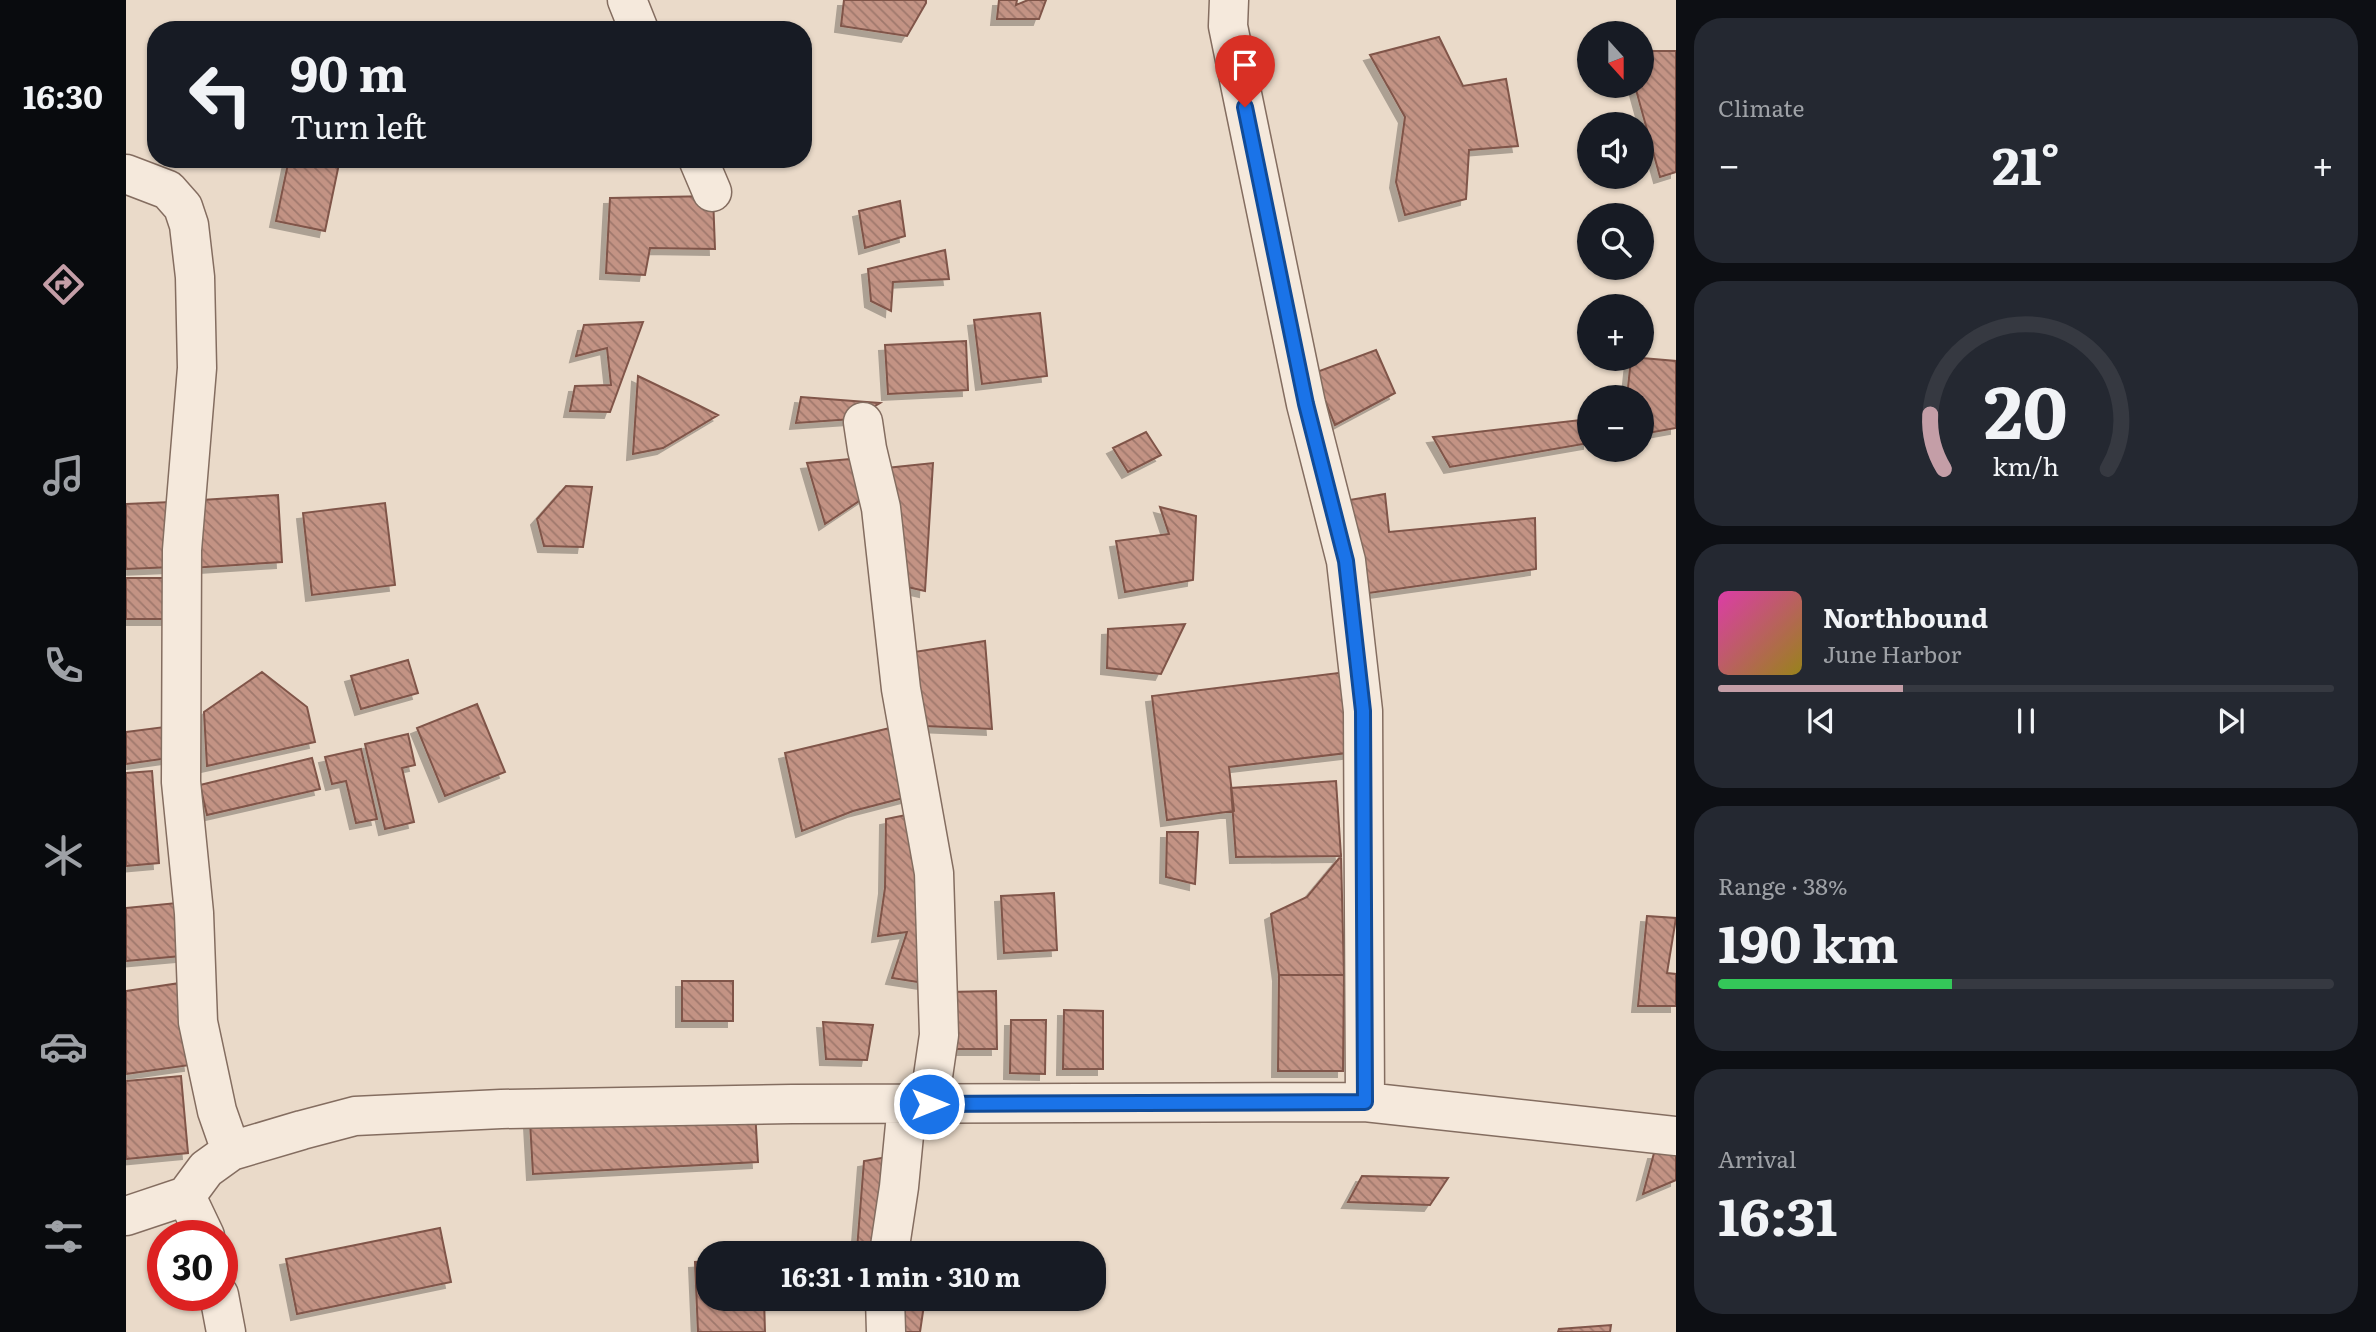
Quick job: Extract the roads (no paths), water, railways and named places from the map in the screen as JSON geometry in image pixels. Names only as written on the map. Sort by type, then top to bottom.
[{"type":"street","points":[[627,0],[635,21]]},
{"type":"street","points":[[1228,0],[1228,26],[1306,404],[1346,561],[1363,711],[1365,1102]]},
{"type":"street","points":[[126,174],[169,190],[183,207],[189,225],[195,277],[197,368],[182,550],[181,782],[194,913],[198,1022],[217,1111],[231,1151]]},
{"type":"street","points":[[863,422],[881,508],[901,689],[934,873],[939,1035],[918,1104],[891,1241]]},
{"type":"street","points":[[126,1216],[186,1196],[205,1170],[231,1151],[355,1115],[501,1109],[1365,1102],[1676,1136]]},
{"type":"street","points":[[186,1196],[197,1220]]},
{"type":"street","points":[[222,1311],[226,1332]]},
{"type":"street","points":[[885,1311],[886,1332]]}]
